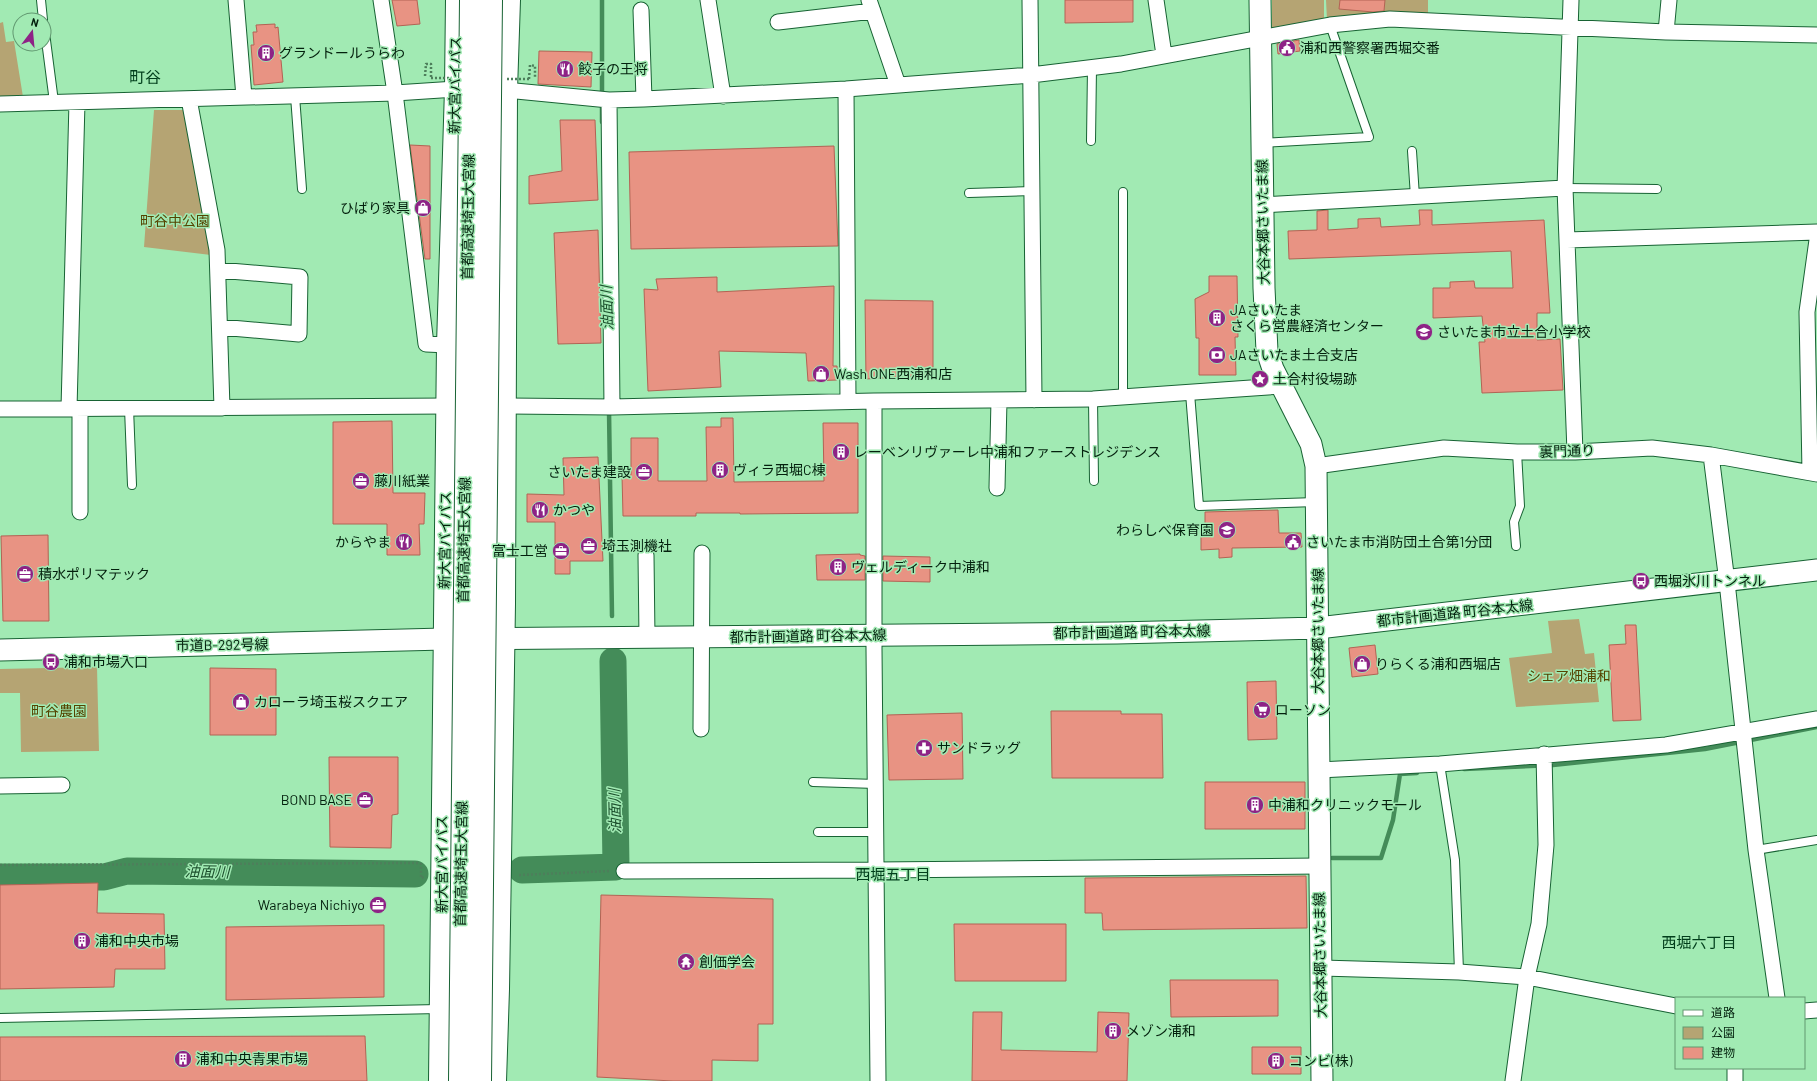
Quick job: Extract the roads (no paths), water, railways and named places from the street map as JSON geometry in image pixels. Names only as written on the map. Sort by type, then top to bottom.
[{"type":"highway","name":"新大宮バイパス","points":[[440,1081],[448,345],[456,89],[457,0]]},
{"type":"highway","name":"首都高速埼玉大宮線","points":[[460,1081],[470,0]]},
{"type":"highway","name":"首都高速埼玉大宮線","points":[[480,1081],[490,0]]},
{"type":"highway","points":[[495,1081],[498,1010],[504,640],[506,90],[509,0]]},
{"type":"highway","points":[[442,846],[469,750],[474,694],[472,580],[497,514],[504,479]]},
{"type":"highway","points":[[440,1009],[498,1010]]},
{"type":"street","points":[[236,0],[244,97]]},
{"type":"street","points":[[381,0],[426,344],[448,345]]},
{"type":"street","points":[[708,0],[723,96]]},
{"type":"street","points":[[1030,0],[1034,400]]},
{"type":"street","points":[[1156,0],[1164,55]]},
{"type":"street","name":"大谷本郷さいたま線","points":[[1260,0],[1262,205],[1267,350],[1273,369],[1311,444],[1316,466],[1322,1081]]},
{"type":"street","points":[[1571,0],[1565,188],[1575,452]]},
{"type":"street","points":[[1666,32],[1669,0]]},
{"type":"street","points":[[778,22],[871,6],[898,85]]},
{"type":"street","points":[[641,10],[644,99]]},
{"type":"street","points":[[506,90],[604,99],[644,99],[846,89],[1030,75],[1121,64],[1330,25],[1390,20],[1666,32],[1817,35]]},
{"type":"street","points":[[0,104],[394,93],[456,89]]},
{"type":"street","points":[[846,89],[848,402]]},
{"type":"street","points":[[189,99],[217,250],[222,408]]},
{"type":"street","points":[[604,99],[610,407]]},
{"type":"street","points":[[77,102],[74,409],[80,512]]},
{"type":"street","points":[[1262,205],[1565,188]]},
{"type":"street","points":[[1567,240],[1817,240],[1807,312],[1813,473]]},
{"type":"street","points":[[218,270],[300,277],[298,334],[220,328]]},
{"type":"street","points":[[504,406],[610,407],[874,401],[1093,399],[1281,386]]},
{"type":"street","points":[[997,488],[999,400]]},
{"type":"street","points":[[874,401],[874,635],[878,1081]]},
{"type":"street","points":[[0,409],[448,406]]},
{"type":"street","name":"裏門通り","points":[[1316,466],[1444,448],[1517,452],[1575,452],[1652,448],[1711,455],[1813,473]]},
{"type":"street","points":[[1711,455],[1727,582],[1756,850],[1777,997]]},
{"type":"street","points":[[701,729],[702,553]]},
{"type":"street","points":[[646,555],[647,638]]},
{"type":"street","name":"都市計画道路 町谷本太線","points":[[444,639],[504,640],[1117,633],[1318,628],[1727,582],[1817,570]]},
{"type":"street","name":"市道B-292号線","points":[[0,650],[444,639]]},
{"type":"street","points":[[1319,770],[1440,767],[1544,761],[1666,745],[1744,737],[1817,719]]},
{"type":"street","points":[[1513,1081],[1527,977],[1539,924],[1546,845],[1544,761]]},
{"type":"street","points":[[0,786],[62,785]]},
{"type":"street","points":[[624,871],[1319,866]]},
{"type":"street","points":[[1322,968],[1459,972],[1527,977],[1675,1006]]},
{"type":"street","points":[[1805,1011],[1817,1010]]},
{"type":"street","points":[[1735,1069],[1735,1081]]},
{"type":"lane","points":[[41,0],[42,12]]},
{"type":"lane","points":[[1261,143],[1368,137],[1330,25]]},
{"type":"lane","points":[[48,52],[54,102]]},
{"type":"lane","points":[[1091,141],[1092,68]]},
{"type":"lane","points":[[295,96],[302,189]]},
{"type":"lane","points":[[1412,151],[1416,197]]},
{"type":"lane","points":[[1565,188],[1657,189]]},
{"type":"lane","points":[[969,193],[1032,191]]},
{"type":"lane","points":[[1122,192],[1123,398]]},
{"type":"lane","points":[[1190,393],[1199,506],[1317,502]]},
{"type":"lane","points":[[1093,399],[1094,481]]},
{"type":"lane","points":[[129,408],[132,485]]},
{"type":"lane","points":[[1516,546],[1514,522],[1520,506],[1517,452]]},
{"type":"lane","points":[[1440,767],[1455,860],[1459,972]]},
{"type":"lane","points":[[813,782],[876,784]]},
{"type":"lane","points":[[818,832],[876,832]]},
{"type":"lane","points":[[1756,850],[1817,840]]},
{"type":"lane","points":[[0,1018],[440,1009]]},
{"type":"waterway","name":"油面川","points":[[602,0],[602,122]]},
{"type":"waterway","name":"油面川","points":[[609,410],[612,616]]},
{"type":"waterway","name":"油面川","points":[[522,870],[616,867],[613,661]]},
{"type":"waterway","points":[[1464,769],[1553,765],[1705,749],[1817,727]]},
{"type":"waterway","points":[[1332,858],[1381,858],[1393,820],[1400,774],[1417,773]]},
{"type":"waterway","name":"油面川","points":[[616,861],[622,861]]},
{"type":"waterway","name":"油面川","points":[[0,877],[104,877],[127,871],[415,874]]},
{"type":"place","name":"浦和西警察署西堀交番","points":[[1287,48]]},
{"type":"place","name":"グランドールうらわ","points":[[266,53]]},
{"type":"place","name":"餃子の王将","points":[[565,69]]},
{"type":"place","name":"ひばり家具","points":[[423,208]]},
{"type":"place","name":"JAさいたま さくら営農経済センター","points":[[1217,318]]},
{"type":"place","name":"さいたま市立土合小学校","points":[[1424,332]]},
{"type":"place","name":"JAさいたま土合支店","points":[[1217,355]]},
{"type":"place","name":"Wash ONE西浦和店","points":[[821,374]]},
{"type":"place","name":"土合村役場跡","points":[[1260,379]]},
{"type":"place","name":"レーベンリヴァーレ中浦和ファーストレジデンス","points":[[841,452]]},
{"type":"place","name":"ヴィラ西堀C棟","points":[[720,470]]},
{"type":"place","name":"さいたま建設","points":[[644,472]]},
{"type":"place","name":"藤川紙業","points":[[361,481]]},
{"type":"place","name":"かつや","points":[[540,510]]},
{"type":"place","name":"わらしべ保育園","points":[[1227,530]]},
{"type":"place","name":"からやま","points":[[404,542]]},
{"type":"place","name":"さいたま市消防団土合第1分団","points":[[1293,542]]},
{"type":"place","name":"埼玉測機社","points":[[589,546]]},
{"type":"place","name":"富士工営","points":[[561,551]]},
{"type":"place","name":"ヴェルディーク中浦和","points":[[838,567]]},
{"type":"place","name":"積水ポリマテック","points":[[25,574]]},
{"type":"place","name":"西堀氷川トンネル","points":[[1641,581]]},
{"type":"place","name":"浦和市場入口","points":[[51,662]]},
{"type":"place","name":"りらくる浦和西堀店","points":[[1362,664]]},
{"type":"place","name":"カローラ埼玉桜スクエア","points":[[241,702]]},
{"type":"place","name":"ローソン","points":[[1262,710]]},
{"type":"place","name":"サンドラッグ","points":[[924,748]]},
{"type":"place","name":"BOND BASE","points":[[365,800]]},
{"type":"place","name":"中浦和クリニックモール","points":[[1255,805]]},
{"type":"place","name":"Warabeya Nichiyo","points":[[378,905]]},
{"type":"place","name":"浦和中央市場","points":[[82,941]]},
{"type":"place","name":"創価学会","points":[[686,962]]},
{"type":"place","name":"メゾン浦和","points":[[1113,1031]]},
{"type":"place","name":"浦和中央青果市場","points":[[183,1059]]},
{"type":"place","name":"コンビ(株)","points":[[1276,1061]]},
{"type":"district","name":"町谷","points":[[145,77]]},
{"type":"district","name":"西堀五丁目","points":[[893,875]]},
{"type":"district","name":"西堀六丁目","points":[[1699,943]]},
{"type":"park label","name":"町谷中公園","points":[[175,221]]},
{"type":"park label","name":"シェア畑浦和","points":[[1569,676]]},
{"type":"park label","name":"町谷農園","points":[[59,711]]}]
